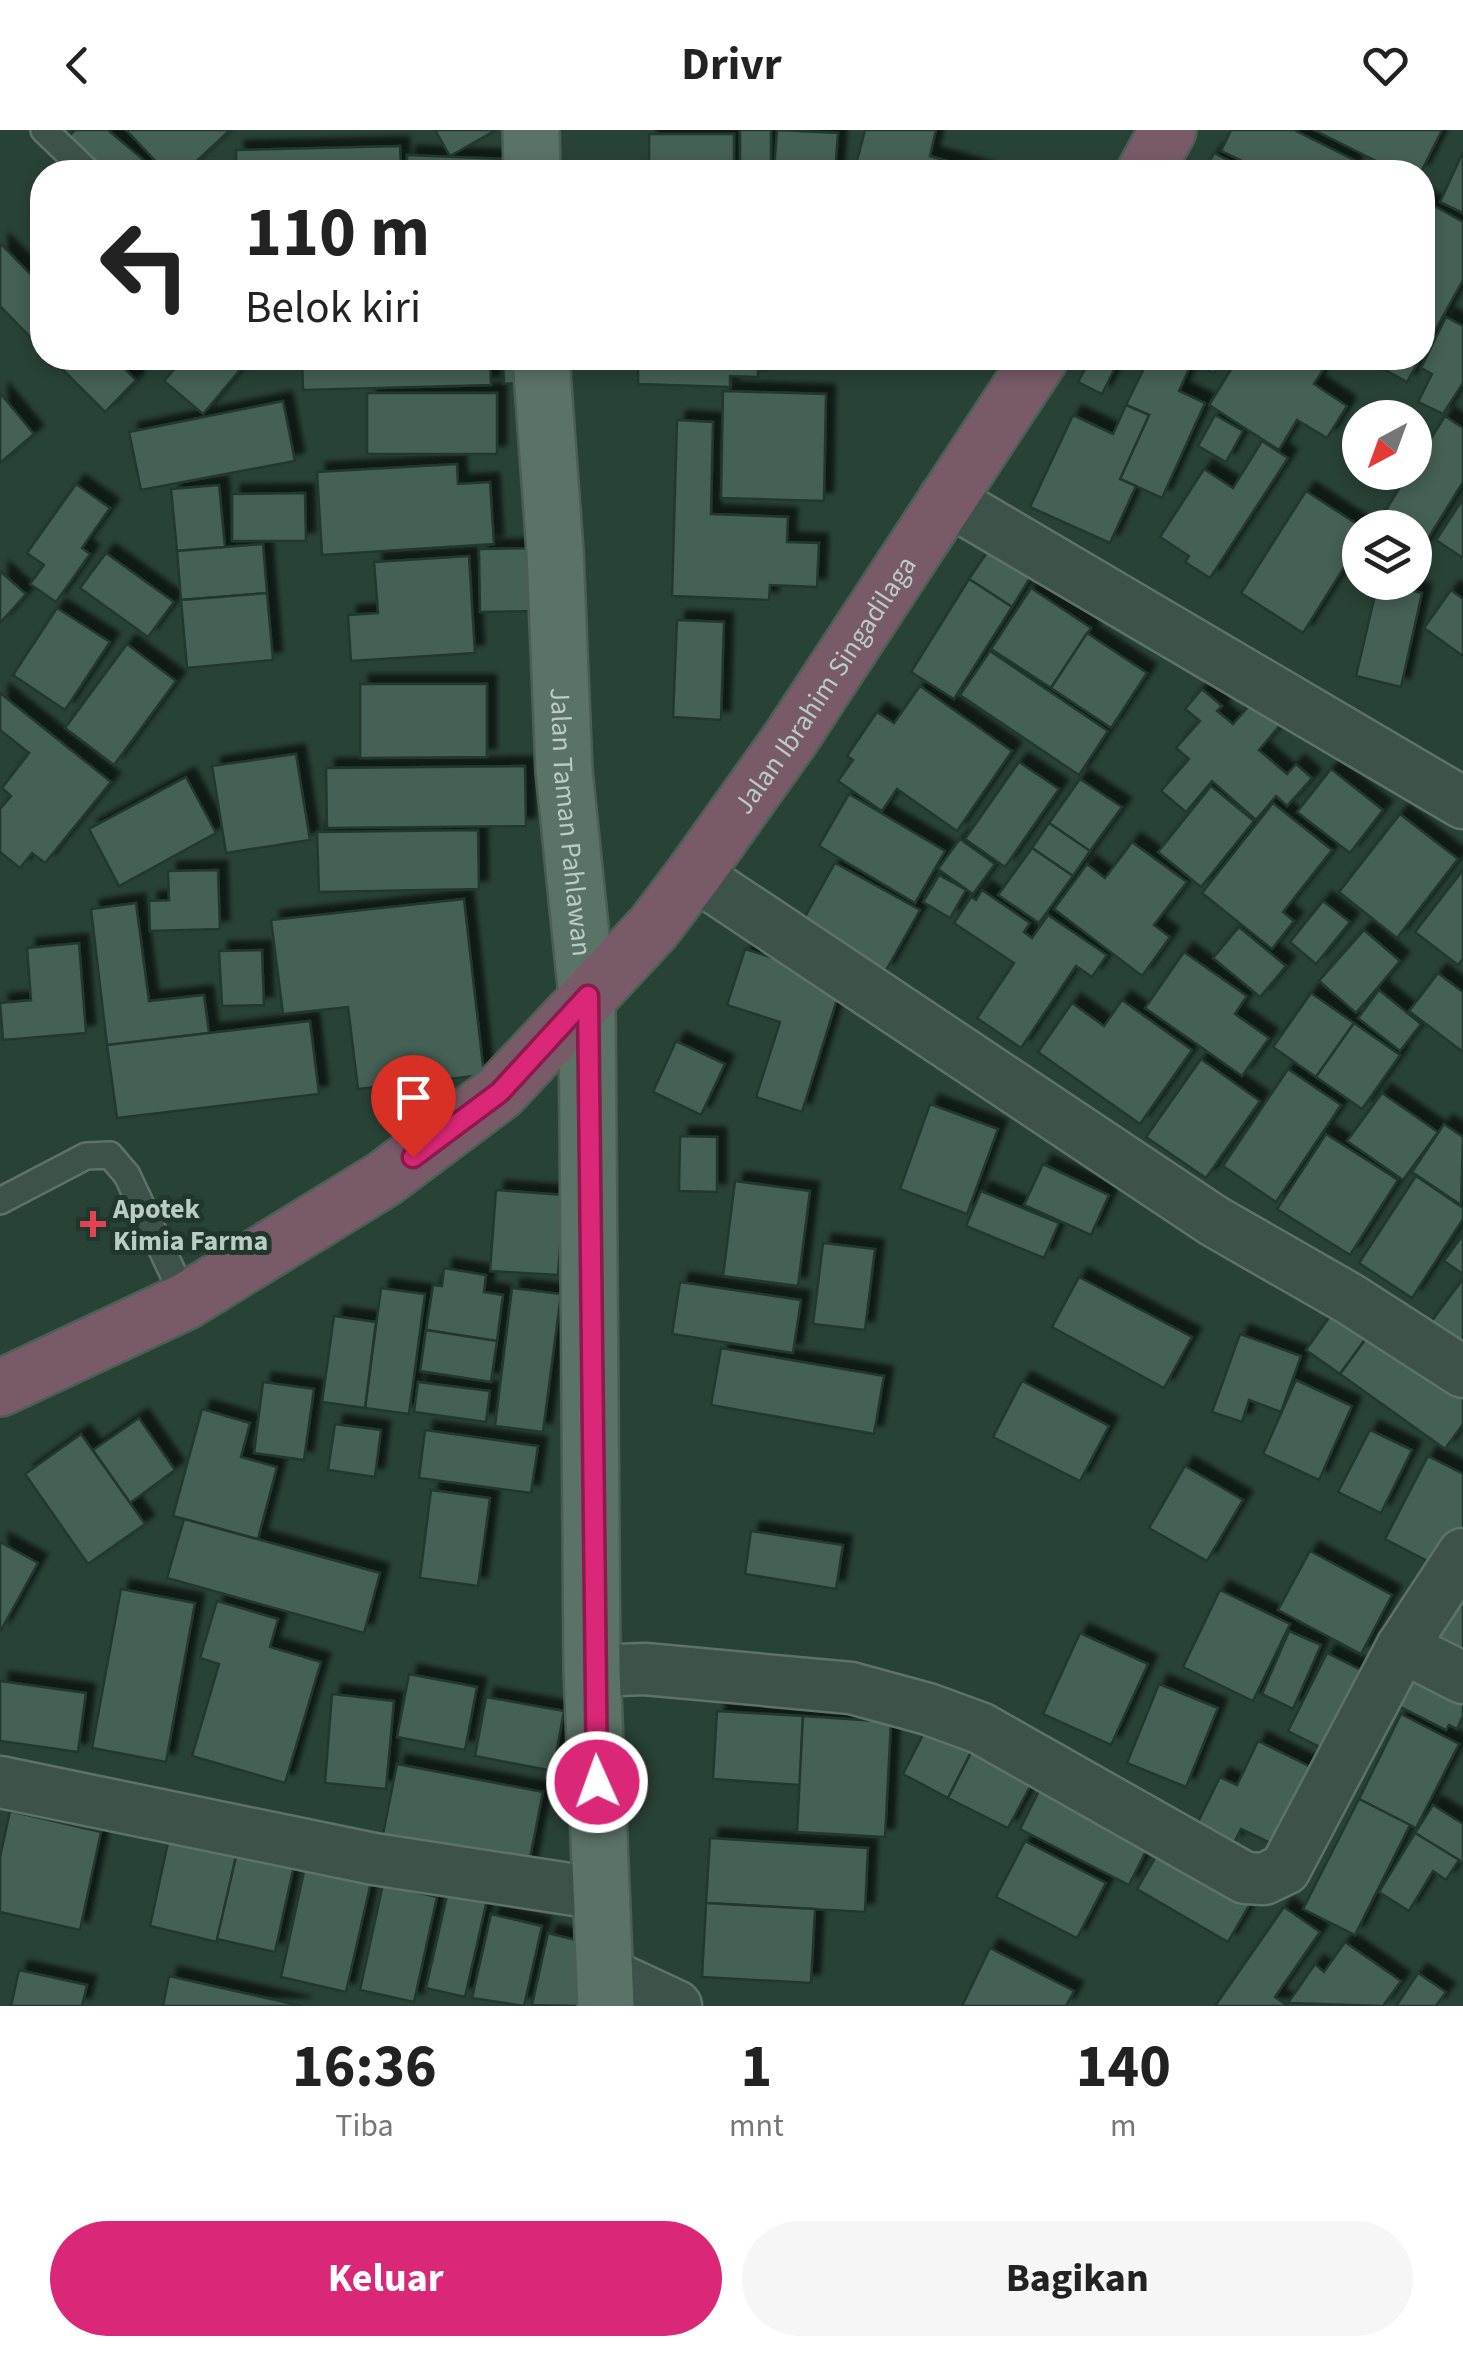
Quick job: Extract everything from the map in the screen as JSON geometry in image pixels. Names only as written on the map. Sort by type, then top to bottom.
[{"type":"highway","points":[[1152,160],[1168,130]]},
{"type":"highway","name":"Jalan Ibrahim Singadilaga","points":[[0,1388],[186,1301],[384,1179],[500,1092],[654,927],[694,874],[791,738],[944,498],[1032,370]]},
{"type":"main road","points":[[531,130],[532,160]]},
{"type":"main road","name":"Jalan Taman Pahlawan","points":[[542,370],[555,550],[564,771],[588,996],[592,1671],[606,1990]]},
{"type":"street","points":[[944,498],[1463,803]]},
{"type":"street","points":[[694,874],[975,1057],[1214,1221],[1350,1298],[1463,1372]]},
{"type":"street","points":[[592,1671],[645,1668],[851,1688],[928,1709],[980,1728],[1245,1878],[1264,1880],[1285,1870],[1402,1646],[1463,1554]]},
{"type":"street","points":[[1402,1646],[1463,1678]]},
{"type":"street","points":[[0,1782],[374,1859],[602,1894]]},
{"type":"street","points":[[606,1990],[676,2006]]},
{"type":"lane","points":[[44,130],[75,160]]},
{"type":"lane","points":[[0,1202],[86,1156],[110,1155],[127,1176],[186,1301]]},
{"type":"building","points":[[75,130],[108,130],[144,160],[86,160],[64,142]]},
{"type":"building","points":[[126,130],[230,130],[198,160],[155,160]]},
{"type":"building","points":[[435,130],[496,130],[450,156]]},
{"type":"building","points":[[740,130],[771,130],[771,160],[740,160]]},
{"type":"building","points":[[777,130],[838,133],[836,160],[775,160]]},
{"type":"building","points":[[865,130],[936,130],[930,156],[944,160],[857,160]]},
{"type":"building","points":[[1231,130],[1294,130],[1354,160],[1240,160],[1221,151]]},
{"type":"building","points":[[1314,130],[1442,130],[1427,160],[1374,160]]},
{"type":"building","points":[[649,134],[734,134],[734,160],[649,160]]},
{"type":"building","points":[[400,146],[401,160],[236,160],[236,150]]},
{"type":"building","points":[[1463,152],[1463,213],[1440,202]]},
{"type":"building","points":[[407,155],[504,159],[504,160],[407,160]]},
{"type":"building","points":[[1435,206],[1463,222],[1463,280],[1435,331]]},
{"type":"building","points":[[0,243],[30,274],[30,337],[0,306]]},
{"type":"building","points":[[1446,317],[1463,326],[1463,383],[1443,414],[1432,409],[1432,400],[1419,400],[1432,374],[1425,370],[1435,370],[1435,339]]},
{"type":"building","points":[[63,370],[126,370],[136,380],[105,412]]},
{"type":"building","points":[[174,370],[240,370],[203,414],[164,381]]},
{"type":"building","points":[[302,370],[490,370],[491,385],[303,390]]},
{"type":"building","points":[[503,370],[531,370],[532,382],[504,384]]},
{"type":"building","points":[[638,370],[758,370],[758,377],[730,376],[730,387],[638,384]]},
{"type":"building","points":[[1084,370],[1114,370],[1102,394],[1078,382]]},
{"type":"building","points":[[1143,370],[1189,370],[1179,391],[1205,403],[1162,498],[1120,479],[1149,415],[1126,405]]},
{"type":"building","points":[[1231,370],[1323,370],[1314,384],[1342,403],[1342,414],[1327,438],[1297,420],[1279,450],[1209,405]]},
{"type":"building","points":[[1385,370],[1414,370],[1407,382]]},
{"type":"building","points":[[723,391],[826,394],[824,501],[721,498]]},
{"type":"building","points":[[0,393],[34,434],[0,463]]},
{"type":"building","points":[[367,393],[497,393],[497,454],[367,454]]},
{"type":"building","points":[[283,401],[295,461],[141,490],[129,432]]},
{"type":"building","points":[[1126,405],[1149,415],[1120,479],[1136,486],[1110,543],[1030,507],[1073,415],[1113,434]]},
{"type":"building","points":[[1215,415],[1243,431],[1226,462],[1198,446]]},
{"type":"building","points":[[1445,416],[1463,428],[1463,482],[1432,532],[1432,510],[1386,510],[1398,490],[1432,490],[1432,437]]},
{"type":"building","points":[[677,420],[713,422],[711,514],[788,517],[787,542],[819,543],[817,587],[770,585],[769,600],[672,596]]},
{"type":"building","points":[[1262,441],[1288,458],[1210,578],[1185,562],[1189,556],[1160,537],[1204,469],[1233,488]]},
{"type":"building","points":[[457,464],[458,484],[490,482],[494,544],[322,555],[317,472]]},
{"type":"building","points":[[76,484],[110,508],[82,548],[90,554],[56,602],[30,584],[44,565],[27,553]]},
{"type":"building","points":[[219,485],[225,547],[177,551],[171,489]]},
{"type":"building","points":[[1306,491],[1342,514],[1342,571],[1303,633],[1241,593]]},
{"type":"building","points":[[305,493],[306,541],[232,541],[232,494]]},
{"type":"building","points":[[1463,499],[1463,558],[1436,540]]},
{"type":"building","points":[[263,544],[267,593],[181,600],[177,551]]},
{"type":"building","points":[[539,548],[540,611],[480,612],[479,549]]},
{"type":"building","points":[[988,551],[1030,578],[1012,607],[969,579]]},
{"type":"building","points":[[106,553],[174,602],[148,637],[80,588]]},
{"type":"building","points":[[469,556],[475,653],[351,661],[348,615],[378,613],[374,562]]},
{"type":"building","points":[[0,571],[26,594],[0,623]]},
{"type":"building","points":[[969,579],[1012,607],[954,699],[911,672]]},
{"type":"building","points":[[1031,588],[1091,628],[1051,688],[991,649]]},
{"type":"building","points":[[1451,590],[1463,599],[1463,656],[1424,628]]},
{"type":"building","points":[[267,593],[273,660],[187,668],[181,600]]},
{"type":"building","points":[[1374,600],[1420,600],[1401,687],[1356,676]]},
{"type":"building","points":[[57,608],[110,642],[65,710],[13,675]]},
{"type":"building","points":[[677,620],[724,622],[721,720],[673,717]]},
{"type":"building","points":[[1087,633],[1147,673],[1111,728],[1051,688]]},
{"type":"building","points":[[127,644],[176,681],[114,765],[65,728]]},
{"type":"building","points":[[990,651],[1108,731],[1079,775],[960,695]]},
{"type":"building","points":[[360,684],[487,684],[487,757],[360,758]]},
{"type":"building","points":[[920,686],[1012,751],[957,831],[897,789],[882,811],[838,781],[853,760],[847,756],[877,712],[894,723]]},
{"type":"building","points":[[1202,689],[1222,706],[1217,711],[1233,724],[1254,700],[1281,724],[1259,750],[1287,774],[1296,764],[1312,778],[1287,806],[1276,796],[1256,820],[1212,781],[1186,812],[1161,791],[1189,759],[1176,748],[1200,721],[1185,709]]},
{"type":"building","points":[[0,693],[111,782],[45,863],[32,853],[20,868],[0,852],[0,809],[11,796],[2,788],[29,753],[0,730]]},
{"type":"building","points":[[296,754],[310,840],[226,853],[212,766]]},
{"type":"building","points":[[1019,762],[1059,789],[1005,867],[965,839]]},
{"type":"building","points":[[525,766],[526,826],[327,828],[326,768]]},
{"type":"building","points":[[1331,769],[1383,810],[1350,853],[1297,812]]},
{"type":"building","points":[[186,777],[216,833],[119,886],[89,829]]},
{"type":"building","points":[[1080,779],[1122,807],[1090,851],[1049,823]]},
{"type":"building","points":[[1211,786],[1254,821],[1201,887],[1158,852]]},
{"type":"building","points":[[849,794],[945,851],[915,903],[819,846]]},
{"type":"building","points":[[1273,803],[1332,850],[1283,912],[1294,921],[1272,949],[1202,893]]},
{"type":"building","points":[[1400,814],[1458,859],[1397,938],[1339,892]]},
{"type":"building","points":[[1049,823],[1090,851],[1073,876],[1032,848]]},
{"type":"building","points":[[478,830],[479,889],[319,892],[317,832]]},
{"type":"building","points":[[960,839],[995,864],[973,894],[938,869]]},
{"type":"building","points":[[1132,842],[1187,882],[1154,925],[1170,937],[1142,976],[1054,909],[1087,864],[1105,878]]},
{"type":"building","points":[[1032,848],[1073,876],[1039,923],[998,895]]},
{"type":"building","points":[[835,863],[920,910],[885,972],[801,924]]},
{"type":"building","points":[[218,870],[220,929],[150,931],[149,901],[169,900],[168,871]]},
{"type":"building","points":[[1463,870],[1463,959],[1458,965],[1415,932]]},
{"type":"building","points":[[939,875],[966,890],[950,918],[923,902]]},
{"type":"building","points":[[982,890],[1030,923],[1024,932],[1032,938],[1048,915],[1107,955],[1092,977],[1076,966],[1021,1048],[977,1018],[1014,963],[954,923],[971,897],[976,900]]},
{"type":"building","points":[[464,899],[484,1075],[358,1089],[348,1007],[283,1014],[271,920]]},
{"type":"building","points":[[1323,901],[1350,922],[1316,964],[1290,942]]},
{"type":"building","points":[[136,903],[149,1001],[204,995],[209,1033],[107,1045],[91,909]]},
{"type":"building","points":[[1239,927],[1286,966],[1260,997],[1213,958]]},
{"type":"building","points":[[1364,930],[1400,961],[1356,1013],[1319,981]]},
{"type":"building","points":[[79,943],[86,1033],[3,1040],[0,1003],[31,1000],[27,948]]},
{"type":"building","points":[[745,949],[843,980],[802,1112],[756,1097],[780,1022],[727,1005]]},
{"type":"building","points":[[262,950],[264,1005],[222,1006],[219,951]]},
{"type":"building","points":[[1184,952],[1247,996],[1235,1014],[1269,1038],[1242,1076],[1145,1008]]},
{"type":"building","points":[[1438,973],[1463,992],[1463,1052],[1409,1011]]},
{"type":"building","points":[[1379,990],[1421,1024],[1400,1051],[1358,1018]]},
{"type":"building","points":[[1311,993],[1354,1023],[1316,1077],[1273,1047]]},
{"type":"building","points":[[1122,1000],[1192,1050],[1140,1124],[1038,1052],[1072,1003],[1104,1026]]},
{"type":"building","points":[[310,1021],[319,1094],[117,1118],[107,1045]]},
{"type":"building","points":[[1354,1023],[1400,1055],[1362,1109],[1316,1077]]},
{"type":"building","points":[[676,1041],[725,1064],[701,1115],[653,1092]]},
{"type":"building","points":[[1201,1059],[1260,1101],[1206,1178],[1146,1137]]},
{"type":"building","points":[[1288,1069],[1341,1105],[1276,1202],[1223,1166]]},
{"type":"building","points":[[1382,1093],[1438,1132],[1403,1180],[1347,1141]]},
{"type":"building","points":[[930,1104],[998,1129],[967,1214],[900,1189]]},
{"type":"building","points":[[1444,1124],[1463,1137],[1461,1205],[1412,1172]]},
{"type":"building","points":[[1326,1134],[1398,1180],[1350,1255],[1277,1209]]},
{"type":"building","points":[[680,1136],[717,1137],[717,1192],[679,1191]]},
{"type":"building","points":[[1043,1164],[1109,1195],[1091,1235],[1024,1205]]},
{"type":"building","points":[[1416,1176],[1463,1208],[1463,1219],[1412,1298],[1359,1263]]},
{"type":"building","points":[[735,1181],[810,1191],[798,1286],[723,1276]]},
{"type":"building","points":[[496,1190],[564,1195],[558,1275],[490,1271]]},
{"type":"building","points":[[981,1191],[1059,1223],[1044,1258],[966,1226]]},
{"type":"building","points":[[1463,1235],[1463,1274],[1444,1261]]},
{"type":"building","points":[[823,1243],[875,1249],[865,1330],[813,1324]]},
{"type":"building","points":[[444,1268],[486,1275],[484,1292],[503,1295],[497,1341],[426,1330],[433,1285],[442,1286]]},
{"type":"building","points":[[1079,1277],[1192,1337],[1164,1388],[1052,1327]]},
{"type":"building","points":[[1463,1279],[1463,1352],[1428,1326]]},
{"type":"building","points":[[680,1282],[801,1300],[793,1353],[672,1334]]},
{"type":"building","points":[[381,1288],[425,1294],[409,1414],[365,1408]]},
{"type":"building","points":[[512,1288],[561,1294],[543,1432],[495,1426]]},
{"type":"building","points":[[1335,1309],[1370,1333],[1340,1374],[1306,1350]]},
{"type":"building","points":[[334,1316],[376,1322],[365,1408],[322,1402]]},
{"type":"building","points":[[426,1330],[497,1341],[491,1382],[420,1371]]},
{"type":"building","points":[[1370,1333],[1463,1399],[1463,1424],[1445,1449],[1340,1374]]},
{"type":"building","points":[[1240,1334],[1301,1356],[1281,1412],[1249,1400],[1242,1422],[1212,1412]]},
{"type":"building","points":[[721,1348],[884,1376],[874,1434],[711,1405]]},
{"type":"building","points":[[1296,1380],[1352,1406],[1319,1480],[1263,1454]]},
{"type":"building","points":[[1022,1381],[1109,1426],[1080,1481],[993,1437]]},
{"type":"building","points":[[263,1382],[314,1389],[304,1460],[254,1453]]},
{"type":"building","points":[[418,1382],[490,1391],[486,1422],[414,1412]]},
{"type":"building","points":[[202,1409],[250,1423],[241,1457],[277,1467],[258,1539],[173,1516]]},
{"type":"building","points":[[139,1418],[175,1470],[130,1503],[93,1450]]},
{"type":"building","points":[[335,1424],[381,1430],[375,1477],[328,1470]]},
{"type":"building","points":[[425,1430],[538,1446],[531,1493],[419,1478]]},
{"type":"building","points":[[1370,1430],[1412,1450],[1381,1513],[1338,1492]]},
{"type":"building","points":[[81,1434],[145,1524],[88,1564],[25,1474]]},
{"type":"building","points":[[1428,1456],[1463,1474],[1463,1534],[1445,1570],[1385,1539]]},
{"type":"building","points":[[1185,1466],[1243,1500],[1207,1561],[1149,1528]]},
{"type":"building","points":[[431,1490],[490,1498],[478,1586],[420,1578]]},
{"type":"building","points":[[184,1519],[380,1573],[364,1633],[167,1578]]},
{"type":"building","points":[[751,1531],[843,1545],[836,1589],[745,1574]]},
{"type":"building","points":[[0,1542],[38,1563],[0,1632]]},
{"type":"building","points":[[1310,1551],[1392,1595],[1361,1654],[1278,1610]]},
{"type":"building","points":[[121,1589],[195,1603],[166,1762],[92,1748]]},
{"type":"building","points":[[1220,1590],[1290,1624],[1253,1701],[1183,1667]]},
{"type":"building","points":[[1463,1598],[1463,1664],[1431,1647]]},
{"type":"building","points":[[217,1601],[278,1619],[270,1647],[321,1662],[285,1783],[192,1756],[219,1664],[200,1658]]},
{"type":"building","points":[[1289,1631],[1321,1645],[1293,1709],[1262,1694]]},
{"type":"building","points":[[1080,1633],[1148,1664],[1111,1745],[1043,1714]]},
{"type":"building","points":[[1327,1653],[1381,1680],[1342,1758],[1288,1731]]},
{"type":"building","points":[[1400,1667],[1463,1685],[1463,1716],[1457,1729],[1449,1725],[1446,1730],[1385,1699]]},
{"type":"building","points":[[409,1674],[477,1687],[465,1750],[397,1737]]},
{"type":"building","points":[[0,1681],[86,1693],[78,1752],[0,1741]]},
{"type":"building","points":[[1159,1684],[1218,1708],[1186,1787],[1127,1763]]},
{"type":"building","points":[[332,1694],[394,1701],[386,1789],[325,1783]]},
{"type":"building","points":[[486,1697],[564,1711],[553,1771],[475,1756]]},
{"type":"building","points":[[717,1711],[803,1716],[800,1785],[713,1779]]},
{"type":"building","points":[[1401,1714],[1459,1744],[1416,1828],[1359,1799]]},
{"type":"building","points":[[803,1716],[891,1722],[885,1837],[797,1832]]},
{"type":"building","points":[[928,1725],[973,1748],[948,1798],[903,1774]]},
{"type":"building","points":[[979,1737],[1040,1768],[1008,1828],[948,1798]]},
{"type":"building","points":[[1258,1741],[1317,1770],[1279,1847],[1241,1829],[1234,1843],[1197,1824],[1220,1777],[1237,1785]]},
{"type":"building","points":[[397,1764],[543,1792],[528,1868],[382,1839]]},
{"type":"building","points":[[1042,1785],[1151,1841],[1129,1885],[1020,1829]]},
{"type":"building","points":[[1359,1799],[1410,1825],[1355,1935],[1303,1909]]},
{"type":"building","points":[[1433,1805],[1463,1824],[1463,1863],[1415,1833]]},
{"type":"building","points":[[10,1811],[101,1832],[80,1930],[0,1912],[0,1857]]},
{"type":"building","points":[[170,1833],[238,1848],[217,1942],[150,1926]]},
{"type":"building","points":[[1415,1833],[1459,1860],[1446,1880],[1433,1871],[1409,1911],[1379,1892]]},
{"type":"building","points":[[710,1838],[868,1848],[865,1912],[706,1903]]},
{"type":"building","points":[[1025,1841],[1106,1883],[1077,1938],[996,1897]]},
{"type":"building","points":[[1163,1844],[1254,1897],[1228,1942],[1137,1889]]},
{"type":"building","points":[[238,1848],[295,1861],[275,1952],[217,1939]]},
{"type":"building","points":[[305,1867],[371,1882],[346,1992],[281,1977]]},
{"type":"building","points":[[383,1884],[437,1897],[414,2002],[360,1990]]},
{"type":"building","points":[[448,1891],[487,1900],[465,1997],[426,1988]]},
{"type":"building","points":[[706,1903],[815,1909],[811,1983],[702,1977]]},
{"type":"building","points":[[1284,1907],[1320,1932],[1275,1997],[1288,2006],[1215,2006]]},
{"type":"building","points":[[491,1914],[542,1926],[524,2006],[472,1998]]},
{"type":"building","points":[[548,1933],[592,1944],[578,2006],[532,2005]]},
{"type":"building","points":[[1345,1942],[1401,1981],[1383,2006],[1288,2003],[1315,1964],[1324,1972]]},
{"type":"building","points":[[990,1948],[1074,1991],[1066,2006],[962,2006]]},
{"type":"building","points":[[19,1970],[87,1985],[82,2006],[11,2006]]},
{"type":"building","points":[[1418,1973],[1446,1992],[1436,2006],[1396,2006]]},
{"type":"building","points":[[169,1976],[302,2006],[163,2006]]},
{"type":"place","name":"Apotek Kimia Farma","points":[[93,1224]]},
{"type":"route","points":[[413,1157],[500,1092],[588,996],[592,1671],[597,1782]]}]
